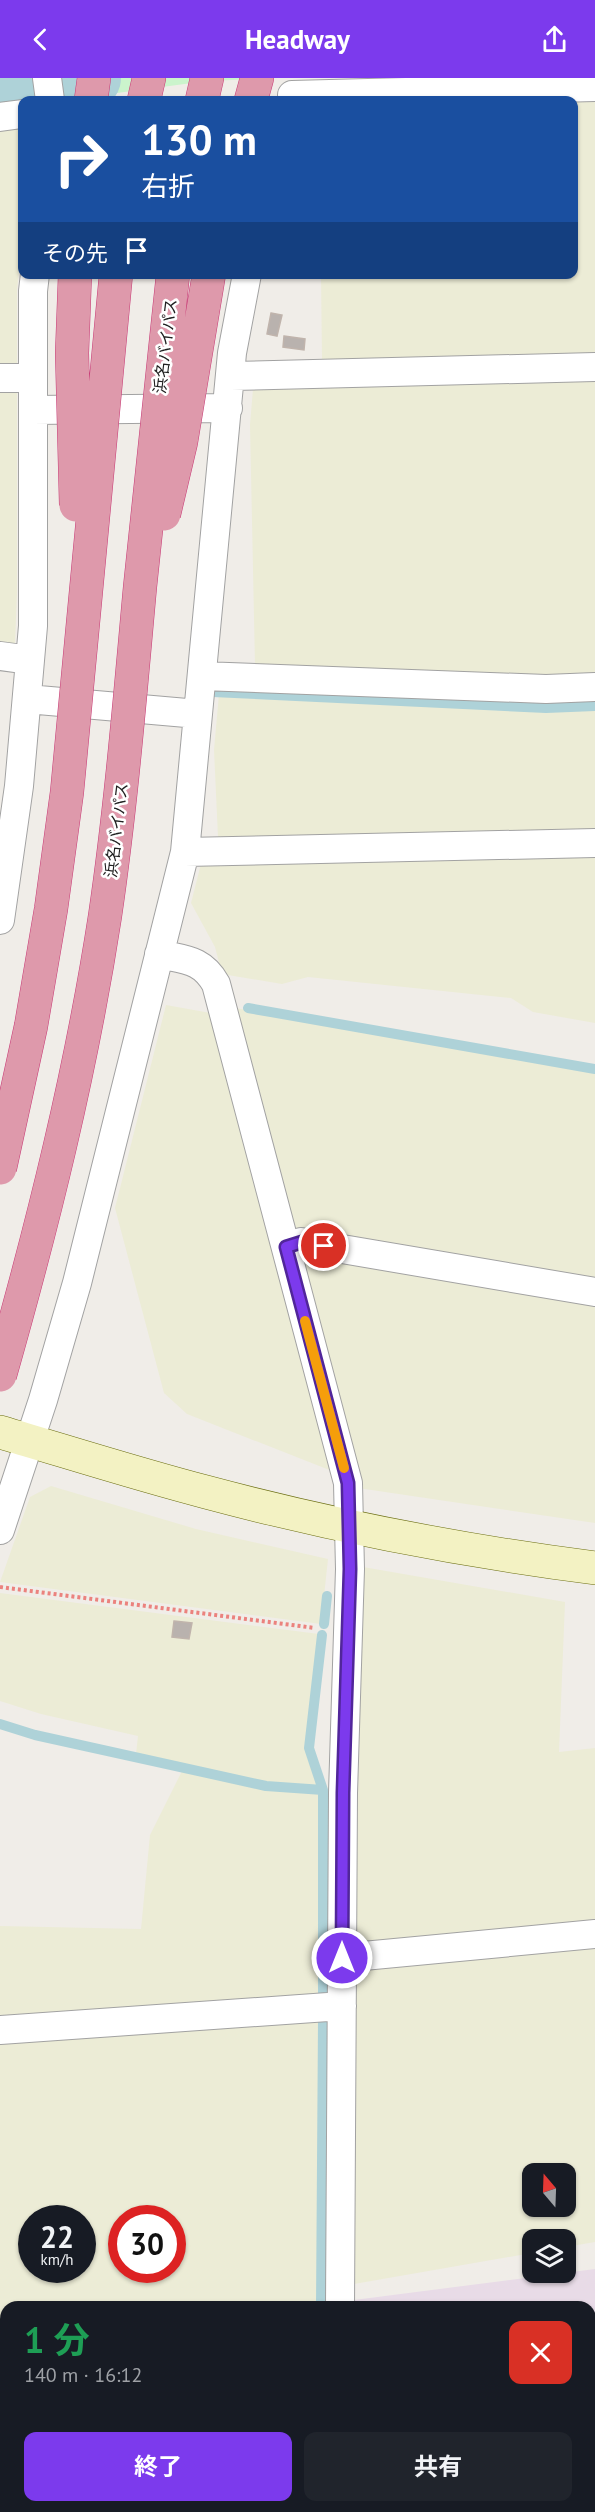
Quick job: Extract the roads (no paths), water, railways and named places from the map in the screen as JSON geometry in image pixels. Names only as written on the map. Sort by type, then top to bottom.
[{"type":"highway","points":[[92,96],[94,78]]},
{"type":"highway","points":[[145,96],[149,78]]},
{"type":"highway","points":[[203,96],[207,78]]},
{"type":"highway","points":[[252,96],[257,78]]},
{"type":"highway","points":[[75,279],[73,430],[82,629]]},
{"type":"highway","points":[[0,1168],[31,1026],[51,909],[67,792],[116,279]]},
{"type":"highway","name":"浜名バイパス","points":[[0,1375],[30,1270],[59,1153],[84,1035],[105,917],[120,808],[153,455],[172,279]]},
{"type":"highway","points":[[136,633],[181,442],[208,279]]},
{"type":"street","points":[[47,78],[49,96]]},
{"type":"street","points":[[294,88],[595,87]]},
{"type":"street","points":[[0,117],[18,115]]},
{"type":"street","points":[[0,920],[19,786],[30,660],[33,592],[35,279]]},
{"type":"street","points":[[0,1530],[15,1436],[77,1283],[185,852],[232,353],[247,279]]},
{"type":"street","points":[[231,376],[595,367]]},
{"type":"street","points":[[0,378],[33,378]]},
{"type":"street","points":[[33,410],[228,408]]},
{"type":"street","points":[[0,656],[30,660]]},
{"type":"street","points":[[202,676],[546,689],[595,687]]},
{"type":"street","points":[[27,699],[198,714]]},
{"type":"street","points":[[185,852],[595,843]]},
{"type":"street","points":[[159,954],[194,962],[208,969],[216,984],[348,1483],[348,1632],[343,1793],[340,2301]]},
{"type":"street","points":[[286,1247],[302,1242],[595,1292]]},
{"type":"street","points":[[15,1436],[206,1492],[349,1525],[475,1550],[595,1568]]},
{"type":"street","points":[[342,1958],[595,1934]]},
{"type":"street","points":[[0,2030],[342,2006]]},
{"type":"waterway","points":[[0,90],[89,78]]},
{"type":"waterway","points":[[213,692],[546,708],[595,706]]},
{"type":"waterway","points":[[248,1008],[595,1069]]},
{"type":"waterway","points":[[324,1624],[327,1596]]},
{"type":"waterway","points":[[322,1635],[309,1748],[323,1790],[323,1994]]},
{"type":"waterway","points":[[0,1724],[35,1735],[266,1786],[323,1790]]},
{"type":"waterway","points":[[321,2301],[323,2021]]}]
